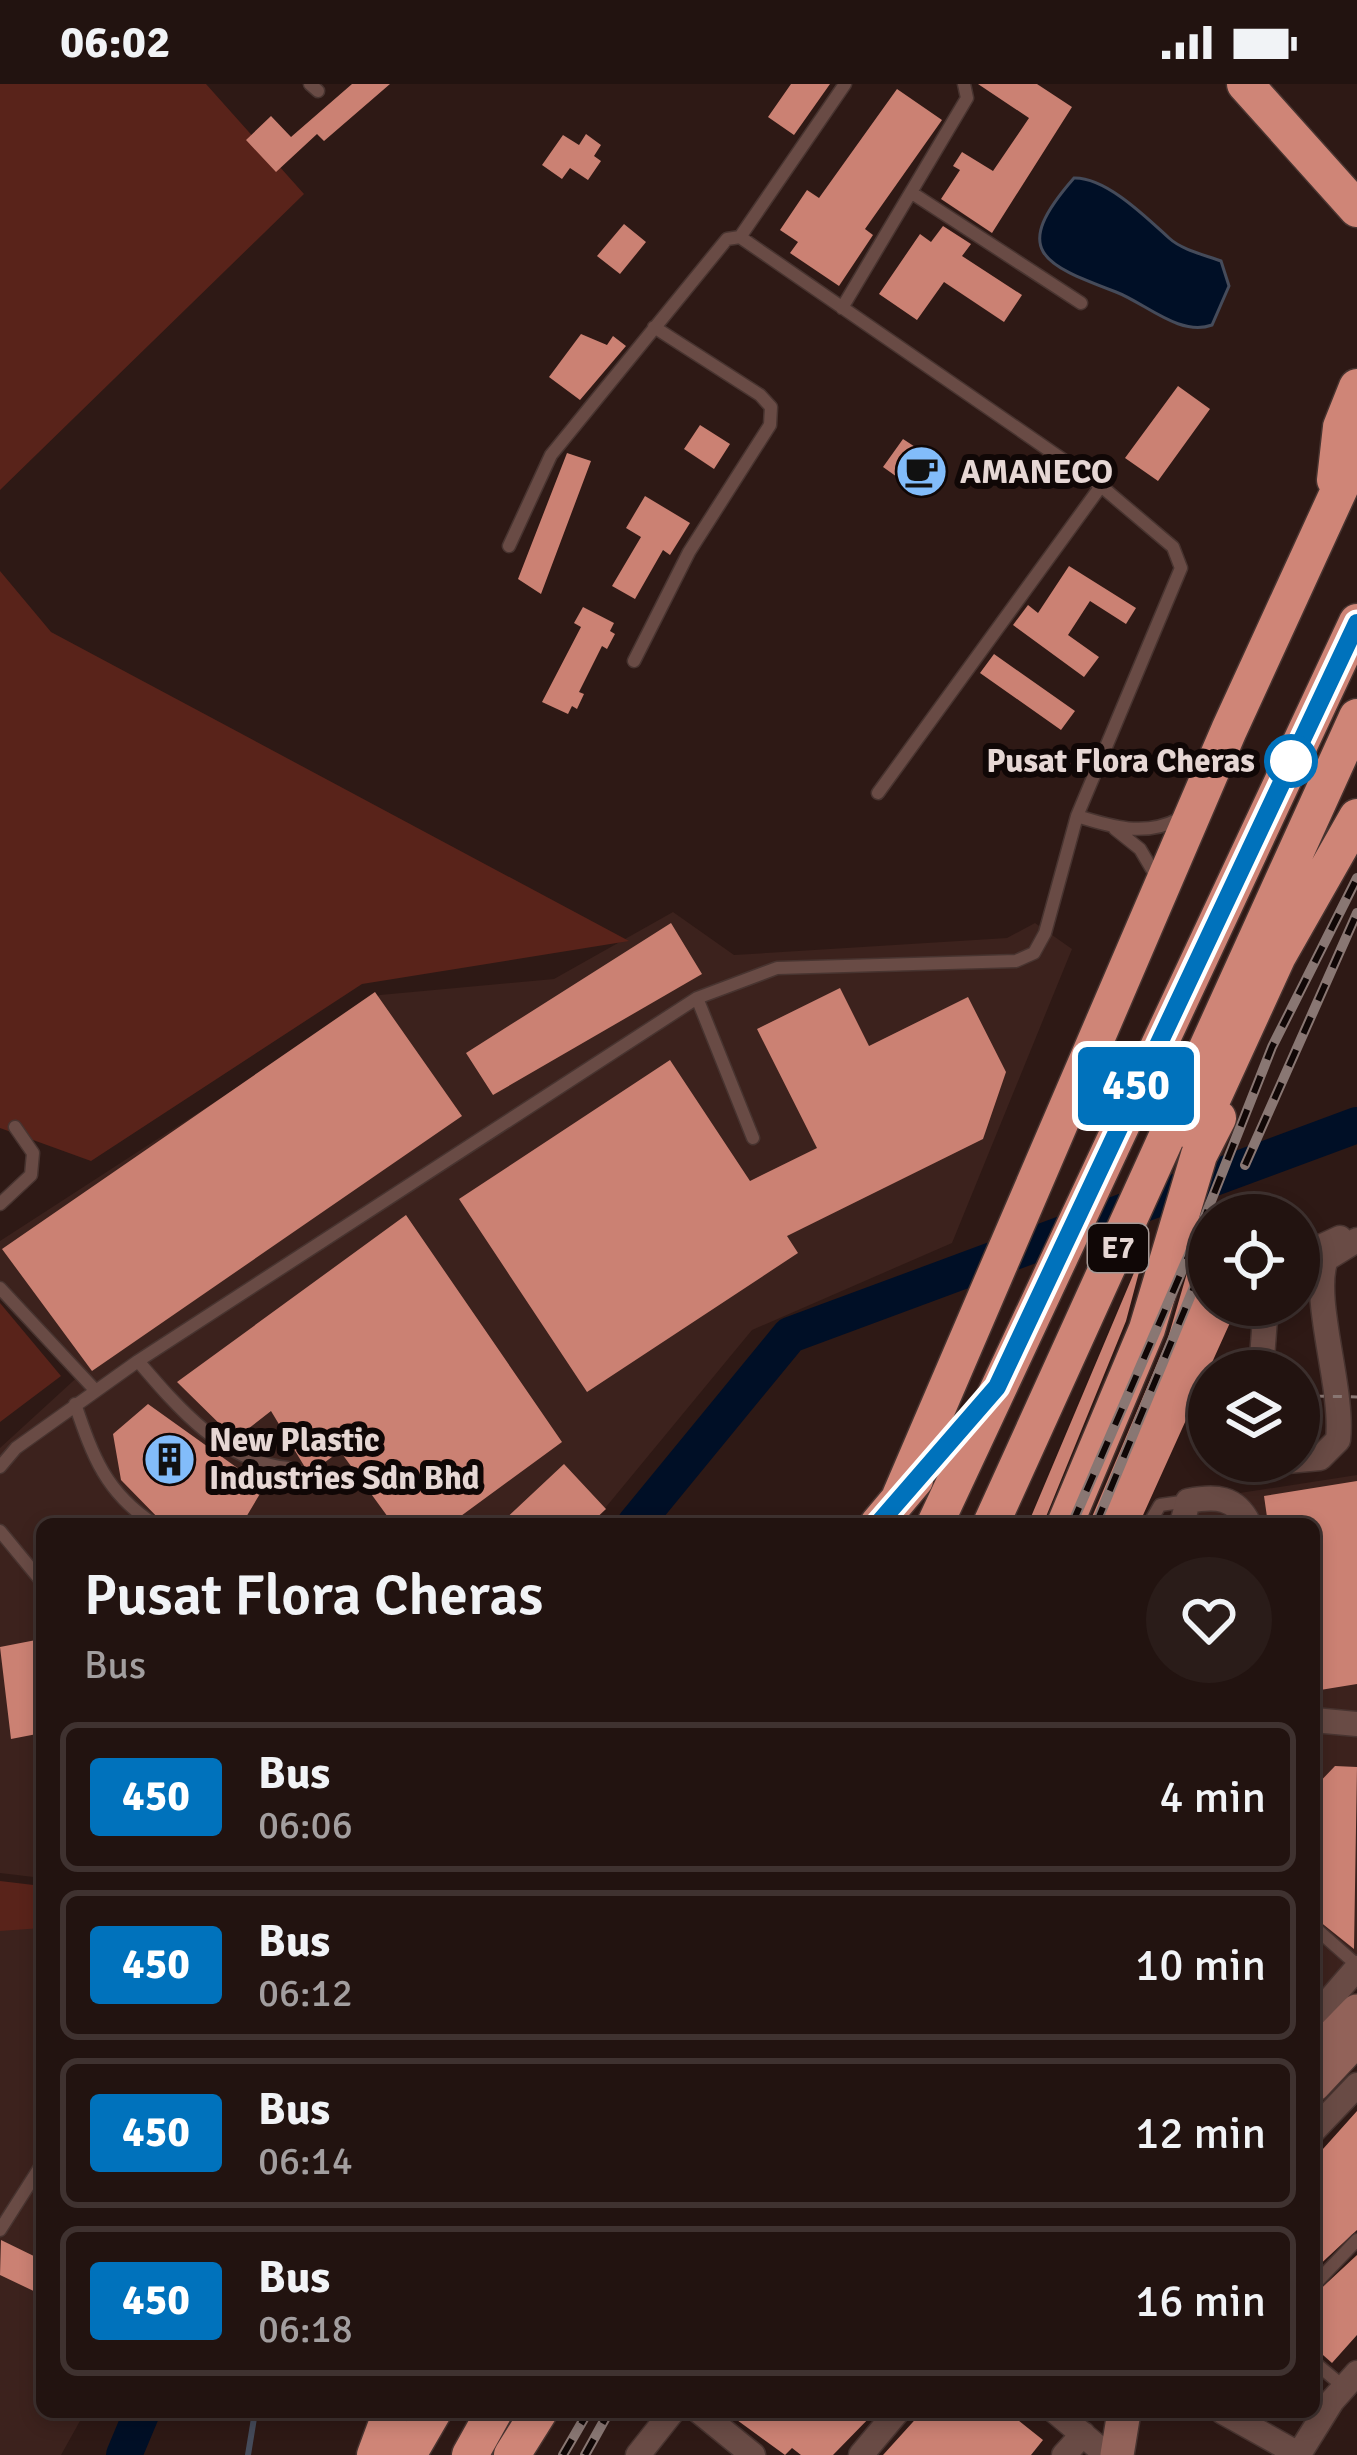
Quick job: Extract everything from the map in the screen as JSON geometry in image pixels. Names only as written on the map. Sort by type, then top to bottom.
[{"type":"highway","points":[[1245,84],[1357,209]]},
{"type":"highway","points":[[1332,502],[1341,427],[1357,387]]},
{"type":"highway","points":[[889,1510],[1357,452]]},
{"type":"highway","name":"E7","points":[[938,1518],[1112,1136],[1357,622]]},
{"type":"highway","name":"E7","points":[[994,1518],[1357,717]]},
{"type":"highway","points":[[1068,1518],[1147,1329],[1200,1141],[1278,956],[1357,818]]},
{"type":"highway","points":[[1010,1518],[1200,1141],[1357,853]]},
{"type":"highway","points":[[889,1510],[997,1387]]},
{"type":"highway","points":[[375,2455],[390,2418]]},
{"type":"highway","points":[[408,2455],[430,2418]]},
{"type":"highway","points":[[470,2455],[491,2418]]},
{"type":"highway","points":[[512,2455],[535,2418]]},
{"type":"street","points":[[1320,1247],[1357,1230]]},
{"type":"street","points":[[1320,1458],[1338,1440],[1341,1417],[1322,1276],[1326,1259],[1357,1240]]},
{"type":"street","points":[[1320,1310],[1326,1314]]},
{"type":"street","points":[[1185,1513],[1213,1496],[1229,1501],[1244,1518]]},
{"type":"street","points":[[1320,1721],[1357,1724]]},
{"type":"street","points":[[1320,1737],[1357,1740]]},
{"type":"street","points":[[1320,2011],[1357,1966]]},
{"type":"street","points":[[1320,2050],[1357,2011]]},
{"type":"street","points":[[1320,2078],[1357,2039]]},
{"type":"street","points":[[1320,2124],[1357,2085]]},
{"type":"street","points":[[1234,2418],[1299,2455],[1350,2380]]},
{"type":"street","points":[[638,2455],[667,2418]]},
{"type":"street","points":[[707,2418],[753,2455]]},
{"type":"street","points":[[861,2455],[892,2418]]},
{"type":"street","points":[[1063,2418],[1107,2455]]},
{"type":"street","points":[[1117,2455],[1123,2418]]},
{"type":"street","points":[[1064,2455],[1082,2434]]},
{"type":"lane","points":[[740,237],[845,84]]},
{"type":"lane","points":[[842,308],[968,98],[964,84]]},
{"type":"lane","points":[[912,193],[1081,303]]},
{"type":"lane","points":[[0,1467],[16,1448],[138,1361],[698,998],[778,968],[1016,962],[1034,953],[1045,933],[1077,815],[1181,568],[1173,547],[1101,487],[740,237],[727,239],[551,455],[509,546]]},
{"type":"lane","points":[[634,661],[688,552],[770,425],[771,407],[760,395],[654,327]]},
{"type":"lane","points":[[878,794],[1101,487]]},
{"type":"lane","points":[[1077,815],[1114,828],[1146,830],[1176,823],[1200,802]]},
{"type":"lane","points":[[1114,828],[1140,849],[1156,873],[1158,904]]},
{"type":"lane","points":[[698,998],[753,1138]]},
{"type":"lane","points":[[0,1204],[31,1175],[33,1153],[15,1127]]},
{"type":"lane","points":[[0,1288],[96,1390]]},
{"type":"lane","points":[[138,1361],[174,1403],[235,1453],[262,1466],[288,1468]]},
{"type":"lane","points":[[75,1404],[98,1472],[126,1506],[145,1518]]},
{"type":"lane","points":[[1151,1518],[1154,1509],[1185,1513]]},
{"type":"lane","points":[[0,1531],[36,1575]]},
{"type":"lane","points":[[1320,1932],[1357,1966]]},
{"type":"lane","points":[[0,2230],[36,2173]]},
{"type":"lane","points":[[1320,2279],[1357,2240]]},
{"type":"lane","points":[[1320,2365],[1350,2380]]},
{"type":"path","points":[[1320,1396],[1357,1396]]},
{"type":"shaded area","points":[[0,84],[206,84],[304,194],[0,490]]},
{"type":"shaded area","points":[[0,571],[51,632],[629,941],[362,984],[91,1161],[0,1128]]},
{"type":"shaded area","points":[[673,912],[734,955],[1007,938],[1035,923],[1072,949],[952,1243],[752,1330],[597,1518],[36,1518],[36,1877],[0,1873],[0,1448],[84,1371],[0,1292],[0,1241],[380,995],[554,979]]},
{"type":"shaded area","points":[[0,1303],[61,1376],[0,1422]]},
{"type":"shaded area","points":[[1357,1475],[1357,1988],[1320,2028],[1320,1518],[1174,1518],[1188,1501]]},
{"type":"shaded area","points":[[0,1881],[36,1885],[36,1928],[0,1931]]},
{"type":"shaded area","points":[[36,1922],[36,2418],[82,2418],[61,2455],[0,2455],[0,1926]]},
{"type":"water","points":[[1074,178],[1112,191],[1174,242],[1221,261],[1229,286],[1212,325],[1175,323],[1053,263],[1043,252],[1043,223]]},
{"type":"building","points":[[352,84],[390,84],[324,141],[317,134],[276,172],[246,140],[271,116],[291,137]]},
{"type":"building","points":[[791,84],[830,84],[794,135],[768,117]]},
{"type":"building","points":[[978,84],[1037,84],[1072,107],[992,233],[941,199],[960,170],[953,166],[962,152],[993,171],[1029,118]]},
{"type":"building","points":[[897,89],[942,120],[865,229],[873,235],[839,286],[790,253],[798,242],[780,230],[807,190],[819,198]]},
{"type":"building","points":[[586,134],[601,145],[594,156],[601,161],[588,180],[570,168],[562,179],[542,165],[563,135],[579,145]]},
{"type":"building","points":[[624,224],[646,242],[620,274],[597,256]]},
{"type":"building","points":[[943,226],[971,244],[962,256],[1022,295],[1004,322],[944,282],[917,320],[879,294],[920,234],[931,242]]},
{"type":"building","points":[[581,334],[607,345],[613,336],[626,346],[580,400],[549,377]]},
{"type":"building","points":[[1178,386],[1210,409],[1158,481],[1125,458]]},
{"type":"building","points":[[700,425],[730,444],[714,469],[684,449]]},
{"type":"building","points":[[903,439],[941,464],[921,494],[883,467]]},
{"type":"building","points":[[567,453],[591,461],[541,594],[518,579]]},
{"type":"building","points":[[645,496],[690,523],[670,555],[663,550],[635,599],[612,586],[641,537],[626,528]]},
{"type":"building","points":[[1069,566],[1136,608],[1126,624],[1090,601],[1068,635],[1099,657],[1084,677],[1013,625],[1028,605],[1038,613]]},
{"type":"building","points":[[583,607],[614,623],[610,631],[615,634],[607,649],[602,646],[579,692],[584,694],[577,709],[572,706],[568,714],[542,702],[581,627],[574,623]]},
{"type":"building","points":[[994,654],[1075,711],[1061,730],[980,673]]},
{"type":"building","points":[[671,923],[702,974],[493,1095],[466,1053]]},
{"type":"building","points":[[840,988],[869,1046],[968,997],[1006,1072],[983,1139],[787,1236],[798,1253],[587,1392],[459,1199],[670,1060],[750,1181],[817,1148],[757,1029]]},
{"type":"building","points":[[375,992],[462,1116],[92,1371],[2,1249]]},
{"type":"building","points":[[406,1215],[562,1442],[458,1518],[389,1518],[340,1451],[309,1474],[271,1411],[235,1439],[177,1382]]},
{"type":"building","points":[[1147,1242],[1126,1321],[1045,1518],[1031,1518]]},
{"type":"building","points":[[1188,1270],[1188,1326],[1229,1326],[1218,1350],[1188,1350],[1188,1416],[1142,1518],[1092,1518],[1168,1338]]},
{"type":"building","name":"New Plastic Industries Sdn Bhd","points":[[148,1404],[264,1487],[246,1518],[158,1518],[121,1480],[113,1434]]},
{"type":"building","points":[[564,1464],[606,1509],[596,1518],[506,1518]]},
{"type":"building","points":[[1357,1481],[1357,1684],[1320,1690],[1320,1518],[1267,1518],[1264,1496]]},
{"type":"building","points":[[36,1640],[36,1734],[11,1739],[0,1647]]},
{"type":"building","points":[[1335,1766],[1357,1767],[1354,1949],[1320,1922],[1320,1782]]},
{"type":"building","points":[[1357,2111],[1357,2230],[1320,2264],[1320,2152]]},
{"type":"building","points":[[1,2240],[36,2257],[36,2292],[0,2275]]},
{"type":"building","points":[[1357,2255],[1357,2335],[1332,2363],[1320,2352],[1320,2289]]},
{"type":"building","points":[[734,2418],[869,2418],[833,2455],[801,2455],[792,2448],[785,2455]]},
{"type":"building","points":[[917,2418],[1016,2418],[1043,2440],[1031,2455],[883,2455]]},
{"type":"waterway","points":[[640,1518],[790,1335],[1357,1125]]},
{"type":"waterway","points":[[124,2455],[139,2418]]},
{"type":"waterway","points":[[248,2455],[254,2418]]},
{"type":"railway","points":[[1075,1518],[1200,1229],[1272,1047],[1357,878]]},
{"type":"railway","points":[[1245,1165],[1357,913]]},
{"type":"railway","points":[[1098,1518],[1188,1302]]},
{"type":"railway","points":[[563,2455],[585,2418]]},
{"type":"railway","points":[[585,2455],[606,2418]]},
{"type":"bus line","name":"450","points":[[883,1518],[997,1387],[1357,623]]},
{"type":"place","name":"AMANECO","points":[[921,472]]},
{"type":"place","name":"Pusat Flora Cheras","points":[[1291,761]]},
{"type":"place","name":"New Plastic Industries Sdn Bhd","points":[[170,1459]]}]
